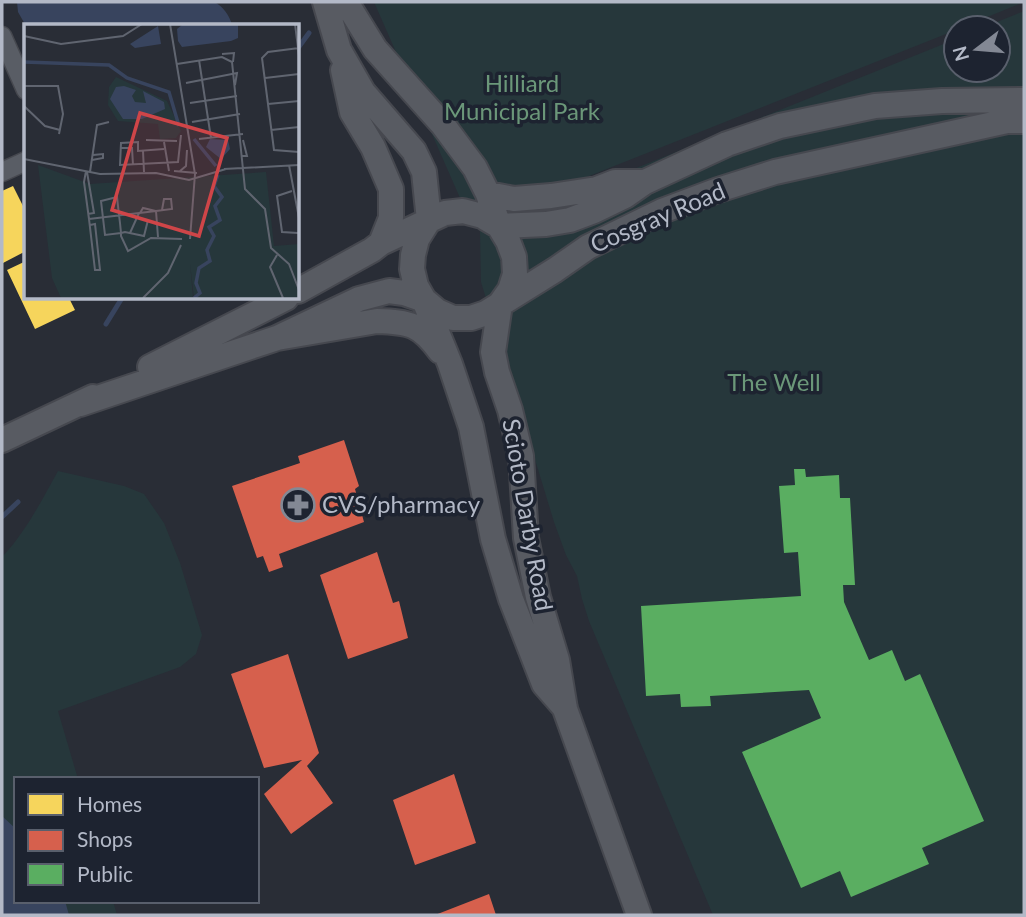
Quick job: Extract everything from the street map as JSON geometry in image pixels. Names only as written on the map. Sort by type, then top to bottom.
[{"type":"main road","points":[[325,2],[340,50],[352,112],[373,146],[391,190],[391,218],[382,243]]},
{"type":"main road","name":"Scioto Darby Road","points":[[346,2],[375,49],[443,125],[475,168],[514,257],[515,274],[510,290],[500,304],[493,352],[521,456],[526,538],[538,597],[557,660],[565,709],[639,915]]},
{"type":"main road","points":[[340,50],[363,92],[414,151],[424,172],[429,220]]},
{"type":"main road","name":"Cosgray Road","points":[[299,290],[382,243],[445,213],[463,211],[482,216],[499,226],[570,220],[625,196],[645,181],[727,144],[780,126],[875,106],[942,101],[1024,100]]},
{"type":"main road","name":"Cosgray Road","points":[[80,404],[277,338],[359,299],[389,291],[424,300],[437,311],[453,318],[471,318],[486,313],[588,247],[642,219],[718,190],[775,172],[848,155],[1007,121],[1024,121]]},
{"type":"main road","name":"Cosgray Road","points":[[488,194],[514,199],[597,189],[615,182],[645,181]]},
{"type":"main road","name":"Scioto Darby Road","points":[[429,220],[418,239],[413,255],[412,269],[416,286],[450,364],[471,427],[493,539],[511,599],[544,684],[565,709]]},
{"type":"main road","name":"Cosgray Road","points":[[2,440],[80,404],[284,299]]},
{"type":"main road","name":"Cosgray Road","points":[[277,338],[377,321],[393,321],[414,325],[428,335],[450,364]]},
{"type":"street","points":[[2,36],[24,86]]},
{"type":"street","points":[[2,172],[24,162]]},
{"type":"green space","name":"Hilliard Municipal Park","points":[[374,2],[1024,2],[994,14],[942,14],[942,36],[471,223]]},
{"type":"green space","name":"The Well","points":[[1024,11],[1024,915],[713,915],[589,621],[577,576],[554,522],[481,282],[480,231],[942,45],[942,84],[1012,84],[1012,16]]},
{"type":"green space","points":[[58,471],[124,486],[144,494],[164,523],[180,563],[202,635],[196,654],[180,667],[58,711],[77,777],[14,777],[14,903],[114,903],[117,915],[2,915],[2,557],[26,527]]},
{"type":"water","points":[[17,2],[214,2],[226,12],[231,24],[25,24],[18,12]]},
{"type":"water","points":[[2,816],[14,827],[14,903],[66,903],[69,915],[2,915]]},
{"type":"building: Homes","points":[[13,186],[24,208],[24,252],[3,263],[2,259],[2,191]]},
{"type":"building: Homes","points":[[24,262],[24,299],[70,299],[75,310],[35,329],[7,270]]},
{"type":"building: Shops","points":[[344,440],[359,486],[355,489],[364,522],[279,554],[283,567],[269,572],[263,556],[257,558],[232,486],[300,463],[298,456]]},
{"type":"building: Shops","points":[[377,552],[393,603],[399,601],[408,638],[348,659],[320,575]]},
{"type":"building: Shops","points":[[288,654],[319,753],[307,766],[333,803],[291,834],[264,794],[302,760],[264,768],[231,674]]},
{"type":"building: Shops","points":[[454,774],[476,843],[415,865],[393,800]]},
{"type":"building: Shops","points":[[489,894],[496,915],[435,915]]},
{"type":"building: Public","name":"The Well","points":[[794,469],[805,469],[806,477],[839,475],[840,498],[850,498],[855,585],[843,585],[844,602],[869,660],[892,650],[905,681],[920,674],[984,821],[922,848],[929,864],[851,897],[840,871],[801,888],[742,752],[821,718],[809,690],[710,696],[711,706],[681,707],[680,694],[646,696],[641,606],[801,596],[798,552],[784,553],[779,486],[795,485]]},
{"type":"waterway","points":[[299,47],[309,33]]},
{"type":"waterway","points":[[106,324],[121,299]]},
{"type":"waterway","points":[[2,517],[18,502]]},
{"type":"place","name":"CVS/pharmacy","points":[[298,505]]}]
